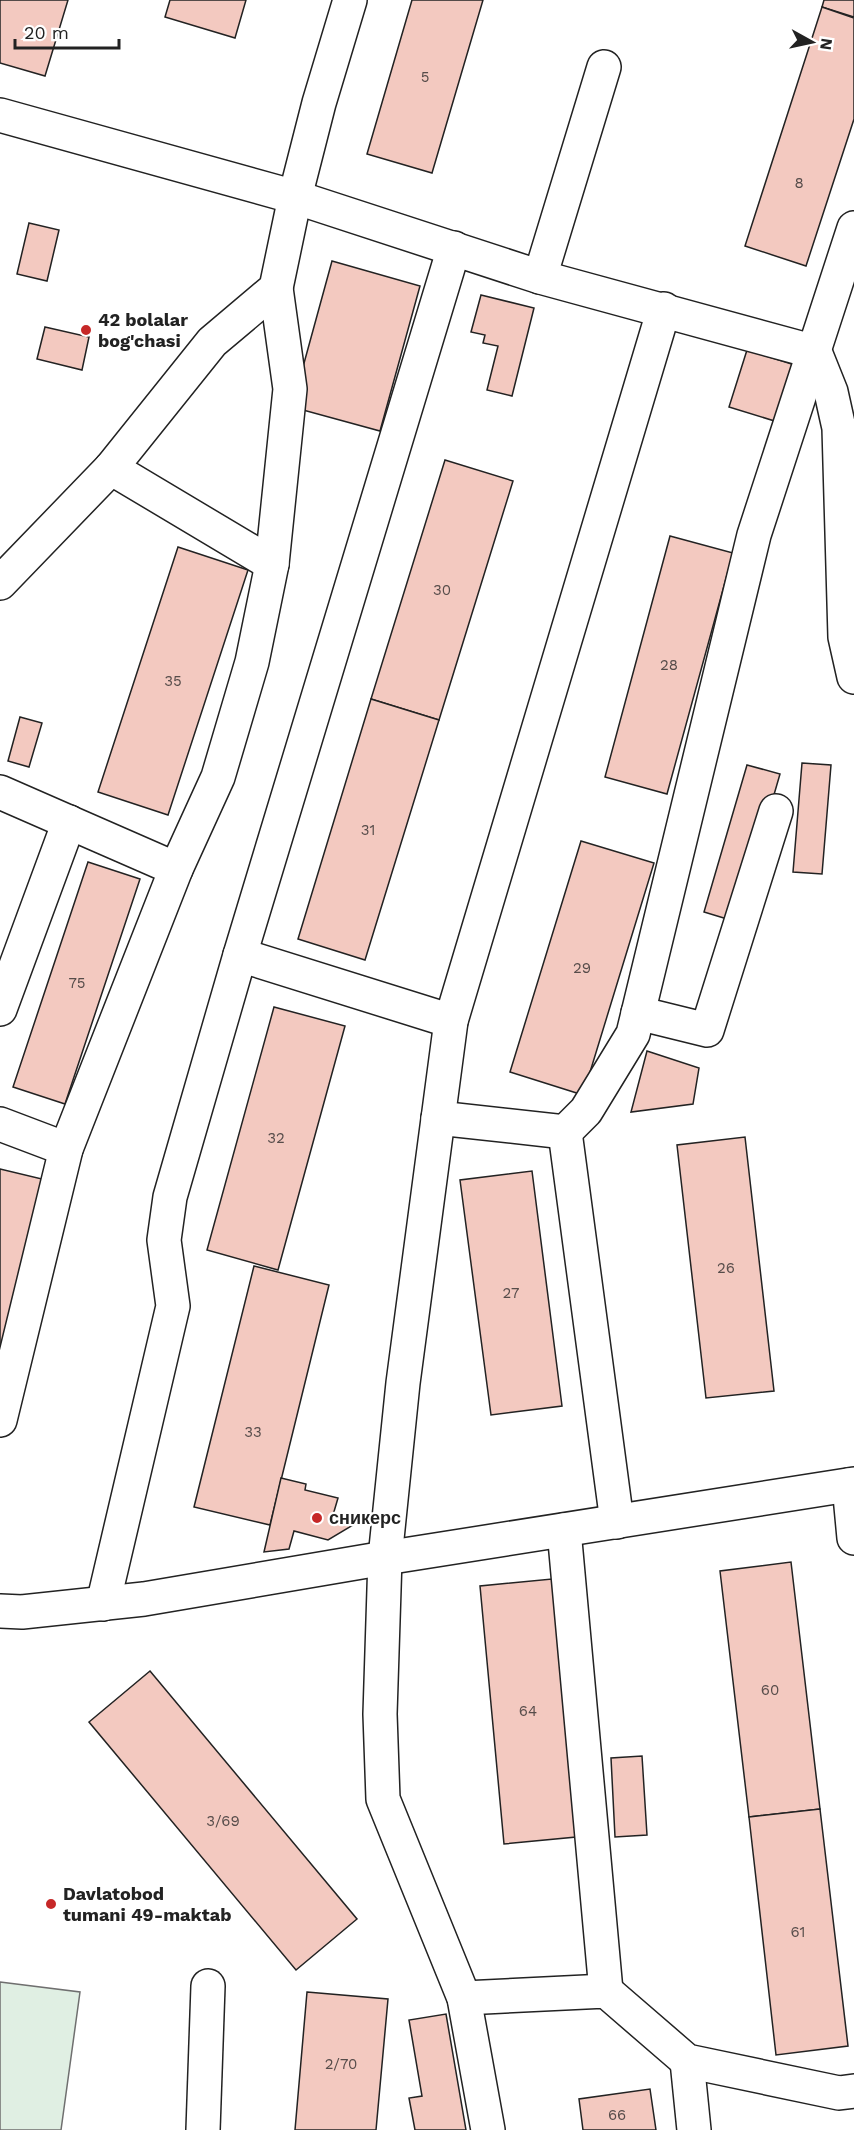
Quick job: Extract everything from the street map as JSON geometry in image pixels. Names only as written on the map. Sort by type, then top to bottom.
[{"type":"street","points":[[0,1420],[66,1149],[176,869],[218,777],[252,662],[272,564],[290,389],[276,288],[295,197],[319,103],[350,0]]},
{"type":"street","points":[[540,277],[604,67]]},
{"type":"street","points":[[0,115],[295,197],[540,277],[815,352]]},
{"type":"street","points":[[565,1132],[586,1111],[633,1034],[754,535],[854,228]]},
{"type":"street","points":[[103,1604],[173,1306],[164,1240],[170,1197],[240,956],[454,248]]},
{"type":"street","points":[[0,583],[111,468],[212,342],[276,288]]},
{"type":"street","points":[[488,2130],[464,1998],[383,1799],[380,1714],[386,1558],[403,1383],[451,1021],[664,309]]},
{"type":"street","points":[[815,352],[831,392],[839,428],[845,637],[854,677]]},
{"type":"street","points":[[111,468],[272,564]]},
{"type":"street","points":[[3,802],[69,822],[176,869]]},
{"type":"street","points":[[638,1013],[706,1030],[776,812]]},
{"type":"street","points":[[0,1009],[69,822]]},
{"type":"street","points":[[240,956],[451,1021]]},
{"type":"street","points":[[438,1118],[565,1132]]},
{"type":"street","points":[[0,1124],[66,1149]]},
{"type":"street","points":[[565,1132],[617,1522]]},
{"type":"street","points":[[0,1611],[22,1612],[144,1599],[386,1558],[851,1485],[854,1538]]},
{"type":"street","points":[[564,1530],[606,1991]]},
{"type":"street","points":[[203,2130],[208,1986]]},
{"type":"street","points":[[464,1998],[606,1991],[687,2061],[839,2093],[854,2091]]},
{"type":"street","points":[[687,2061],[694,2130]]},
{"type":"green space","points":[[0,1982],[80,1992],[61,2130],[0,2130]]},
{"type":"building","points":[[0,0],[68,0],[45,76],[0,63]]},
{"type":"building","points":[[170,0],[246,0],[235,38],[165,17]]},
{"type":"building","points":[[412,0],[483,0],[432,173],[367,154]]},
{"type":"building","points":[[824,0],[854,0],[854,17],[822,7]]},
{"type":"building","points":[[822,7],[854,18],[854,119],[806,266],[745,246]]},
{"type":"building","points":[[29,223],[59,230],[47,281],[17,274]]},
{"type":"building","points":[[332,261],[420,286],[380,431],[292,407]]},
{"type":"building","points":[[481,295],[534,308],[512,396],[487,390],[498,346],[483,343],[485,335],[471,332]]},
{"type":"building","points":[[45,327],[89,337],[82,370],[37,359]]},
{"type":"building","points":[[747,350],[798,366],[781,423],[729,407]]},
{"type":"building","points":[[445,460],[513,481],[439,720],[371,699]]},
{"type":"building","points":[[670,536],[733,553],[667,794],[605,777]]},
{"type":"building","points":[[178,547],[248,570],[168,815],[98,792]]},
{"type":"building","points":[[371,699],[439,720],[365,960],[298,939]]},
{"type":"building","points":[[20,717],[42,723],[29,767],[8,761]]},
{"type":"building","points":[[802,763],[831,765],[822,874],[793,872]]},
{"type":"building","points":[[747,765],[780,774],[737,922],[704,912]]},
{"type":"building","points":[[581,841],[654,863],[583,1095],[510,1072]]},
{"type":"building","points":[[88,862],[140,879],[65,1104],[13,1087]]},
{"type":"building","points":[[274,1007],[345,1026],[278,1270],[207,1250]]},
{"type":"building","points":[[647,1051],[699,1068],[693,1104],[631,1112]]},
{"type":"building","points":[[745,1137],[774,1391],[706,1398],[677,1145]]},
{"type":"building","points":[[0,1169],[42,1179],[0,1356]]},
{"type":"building","points":[[532,1171],[562,1406],[491,1415],[460,1180]]},
{"type":"building","points":[[254,1266],[329,1285],[270,1525],[194,1507]]},
{"type":"building","points":[[281,1478],[306,1484],[305,1490],[338,1498],[333,1515],[358,1522],[328,1540],[294,1531],[289,1549],[264,1552]]},
{"type":"building","points":[[791,1562],[820,1809],[749,1817],[720,1571]]},
{"type":"building","points":[[552,1579],[576,1837],[504,1844],[480,1586]]},
{"type":"building","points":[[150,1671],[357,1919],[296,1970],[89,1722]]},
{"type":"building","points":[[642,1756],[647,1835],[615,1837],[611,1758]]},
{"type":"building","points":[[820,1809],[848,2046],[776,2055],[749,1817]]},
{"type":"building","points":[[307,1992],[388,1999],[376,2130],[295,2130]]},
{"type":"building","points":[[446,2014],[466,2130],[415,2130],[409,2098],[422,2096],[409,2020]]},
{"type":"building","points":[[650,2089],[656,2130],[583,2130],[579,2099]]},
{"type":"place","name":"42 bolalar bog'chasi","points":[[86,330]]},
{"type":"place","name":"сникерс","points":[[317,1518]]},
{"type":"place","name":"Davlatobod tumani 49-maktab","points":[[51,1904]]}]
